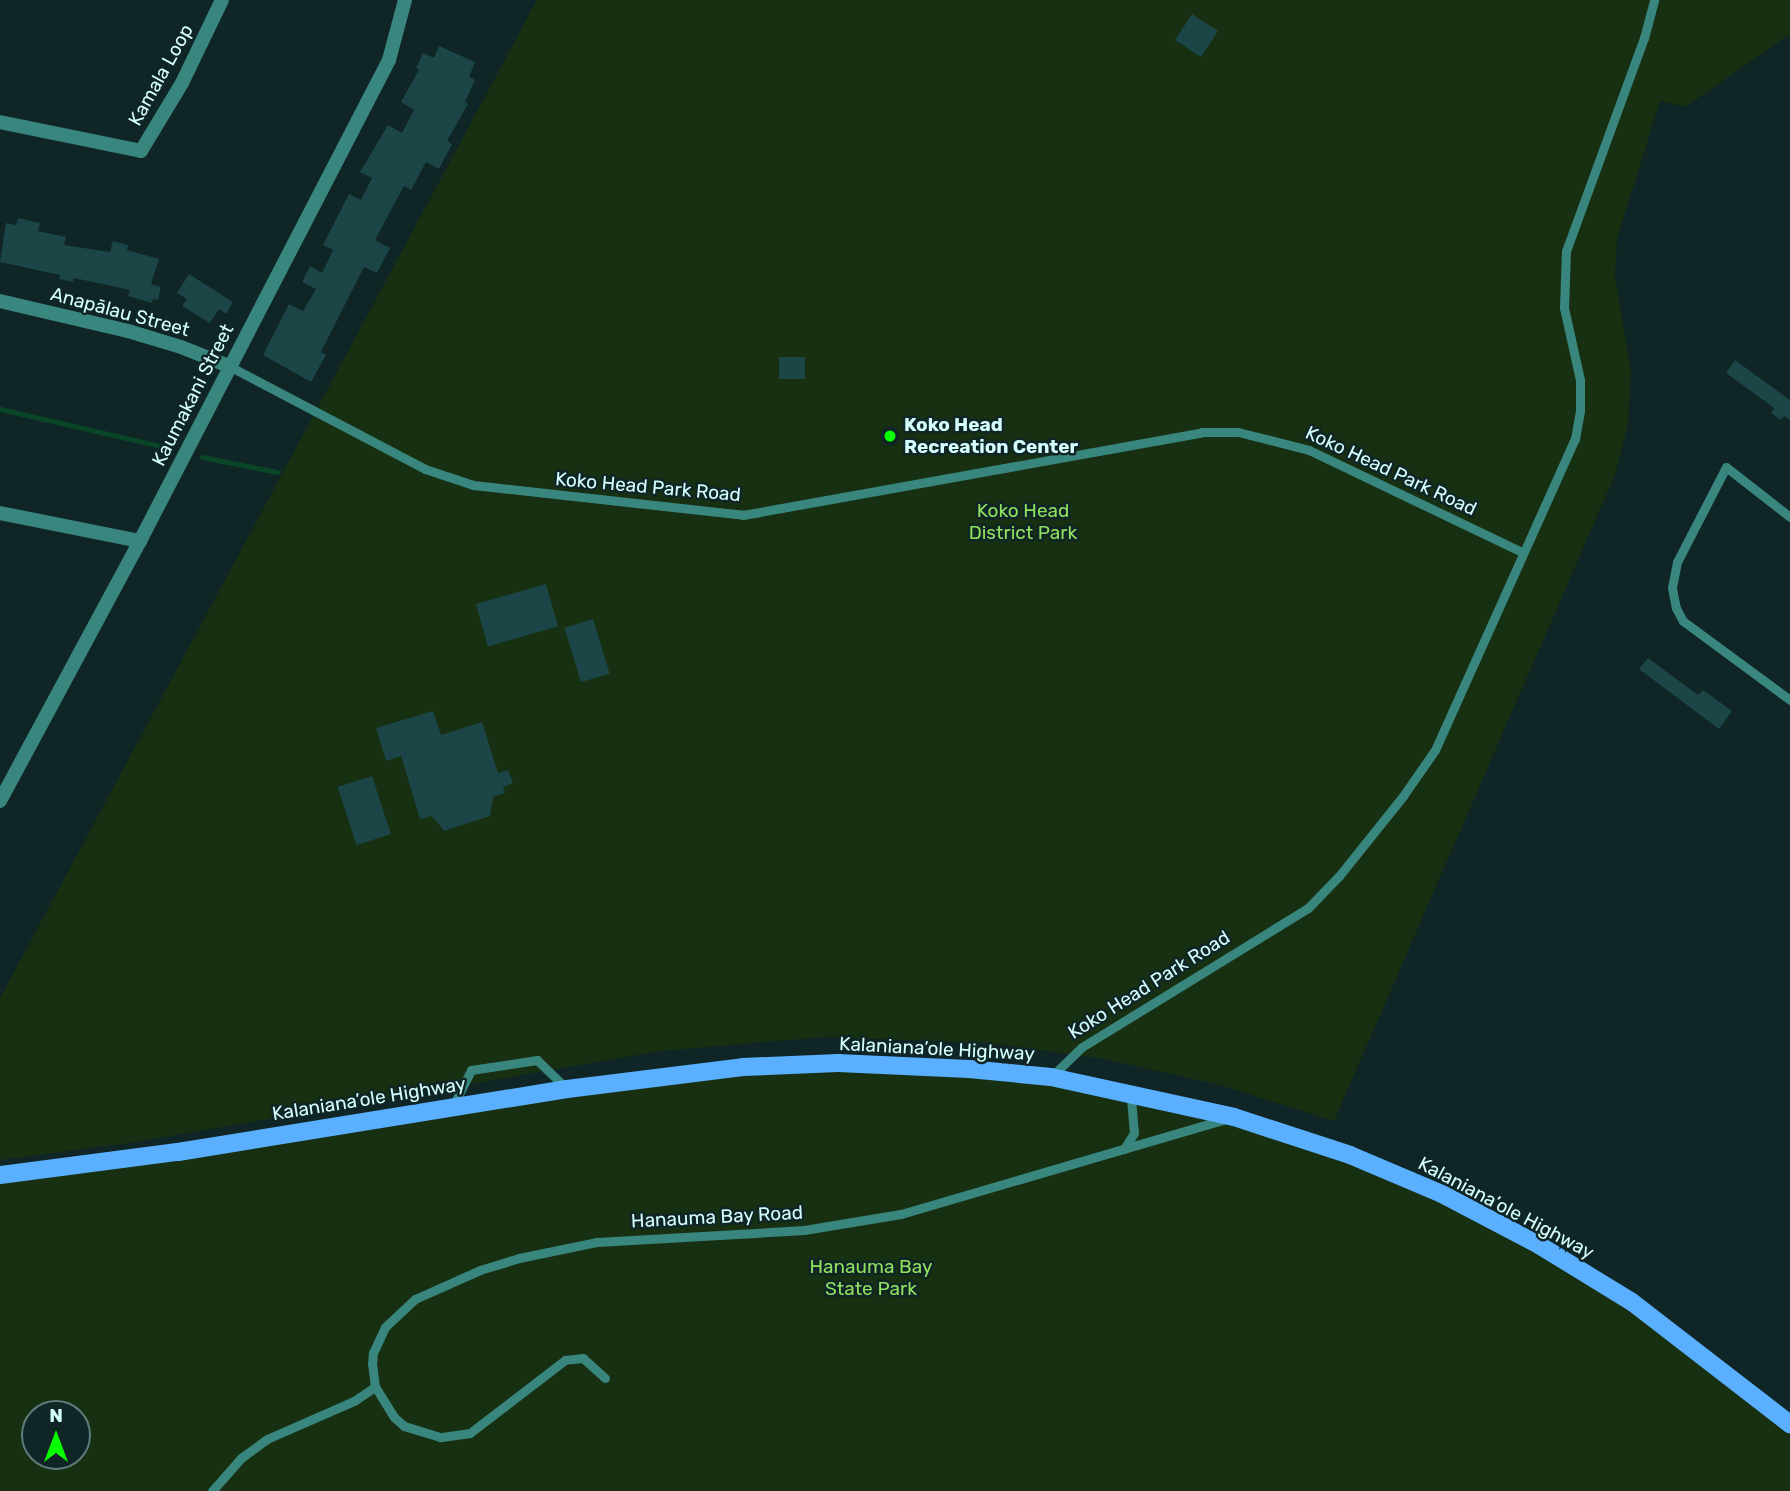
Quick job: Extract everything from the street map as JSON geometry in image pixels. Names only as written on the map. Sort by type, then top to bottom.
[{"type":"main road","name":"Kalaniana’ole Highway","points":[[0,1175],[178,1152],[567,1089],[743,1067],[838,1063],[968,1069],[1051,1077],[1234,1117],[1350,1155],[1442,1194],[1539,1245],[1632,1302],[1790,1424]]},
{"type":"street","name":"Kamala Loop","points":[[0,122],[141,151],[182,83],[222,0]]},
{"type":"street","name":"Kaumakani Street","points":[[0,800],[140,541],[389,60],[398,38],[405,0]]},
{"type":"street","name":"Anapālau Street","points":[[0,301],[128,331],[181,347],[229,366]]},
{"type":"street","points":[[0,513],[140,541]]},
{"type":"lane","name":"Koko Head Park Road","points":[[1051,1077],[1082,1047],[1301,913],[1332,883],[1403,796],[1435,750],[1522,552],[1564,467],[1578,425],[1580,380],[1563,293],[1566,251],[1644,38],[1654,0]]},
{"type":"lane","name":"Koko Head Park Road","points":[[229,366],[425,469],[473,485],[743,515],[1202,432],[1238,432],[1309,450],[1522,552]]},
{"type":"lane","points":[[1790,517],[1726,467],[1677,562],[1672,588],[1676,608],[1683,621],[1790,700]]},
{"type":"lane","points":[[453,1106],[471,1070],[537,1060],[567,1089]]},
{"type":"lane","points":[[1124,1149],[1134,1133],[1131,1093]]},
{"type":"lane","name":"Hanauma Bay Road","points":[[374,1387],[373,1353],[379,1337],[392,1319],[415,1299],[438,1287],[506,1262],[597,1242],[804,1230],[901,1214],[1234,1117]]},
{"type":"lane","points":[[212,1491],[242,1458],[267,1439],[354,1401],[374,1387],[385,1407],[404,1426],[429,1435],[455,1437],[470,1433],[495,1416],[565,1360],[583,1358],[605,1378]]},
{"type":"green space","name":"Koko Head District Park","points":[[537,0],[1790,0],[1790,34],[1685,107],[1660,101],[1617,239],[1615,276],[1631,373],[1628,425],[1615,475],[1334,1121],[1220,1085],[1104,1059],[986,1043],[823,1037],[661,1051],[136,1142],[0,1160],[0,998]]},
{"type":"green space","name":"Hanauma Bay State Park","points":[[743,1067],[1051,1077],[1350,1155],[1539,1245],[1790,1424],[1790,1491],[0,1491],[0,1175]]},
{"type":"building","points":[[1192,14],[1218,31],[1201,57],[1175,40]]},
{"type":"building","points":[[439,46],[475,62],[469,77],[475,80],[465,102],[468,104],[447,141],[452,144],[439,169],[426,162],[411,190],[404,186],[375,240],[390,248],[377,273],[364,267],[321,352],[326,355],[311,382],[263,355],[289,304],[303,311],[316,289],[302,282],[310,266],[322,273],[333,250],[323,245],[349,194],[361,200],[372,178],[360,172],[388,125],[402,133],[414,110],[401,102],[419,70],[416,68],[423,53],[434,58]]},
{"type":"building","points":[[18,218],[40,223],[38,231],[66,237],[64,245],[110,252],[113,241],[128,245],[127,250],[159,259],[151,284],[161,287],[158,300],[153,299],[152,303],[128,296],[130,290],[74,278],[73,282],[59,279],[60,275],[0,262],[6,223],[16,225]]},
{"type":"building","points":[[189,274],[233,302],[226,314],[219,309],[210,323],[182,306],[187,299],[177,293]]},
{"type":"building","points":[[779,357],[805,357],[805,379],[779,379]]},
{"type":"building","points":[[1735,360],[1790,400],[1790,420],[1784,416],[1781,420],[1771,413],[1774,408],[1726,373]]},
{"type":"building","points":[[546,584],[558,626],[488,646],[476,604]]},
{"type":"building","points":[[593,619],[610,674],[581,682],[564,628]]},
{"type":"building","points":[[1648,658],[1698,695],[1703,690],[1732,711],[1719,729],[1639,669]]},
{"type":"building","points":[[433,711],[441,735],[482,722],[498,773],[508,770],[513,783],[503,787],[505,793],[493,797],[490,816],[444,831],[432,816],[420,819],[401,756],[386,761],[376,728]]},
{"type":"building","points":[[372,776],[391,834],[357,845],[338,787]]},
{"type":"waterway","points":[[0,409],[160,446]]},
{"type":"waterway","points":[[202,457],[278,472]]},
{"type":"place","name":"Koko Head Recreation Center","points":[[890,436]]}]
